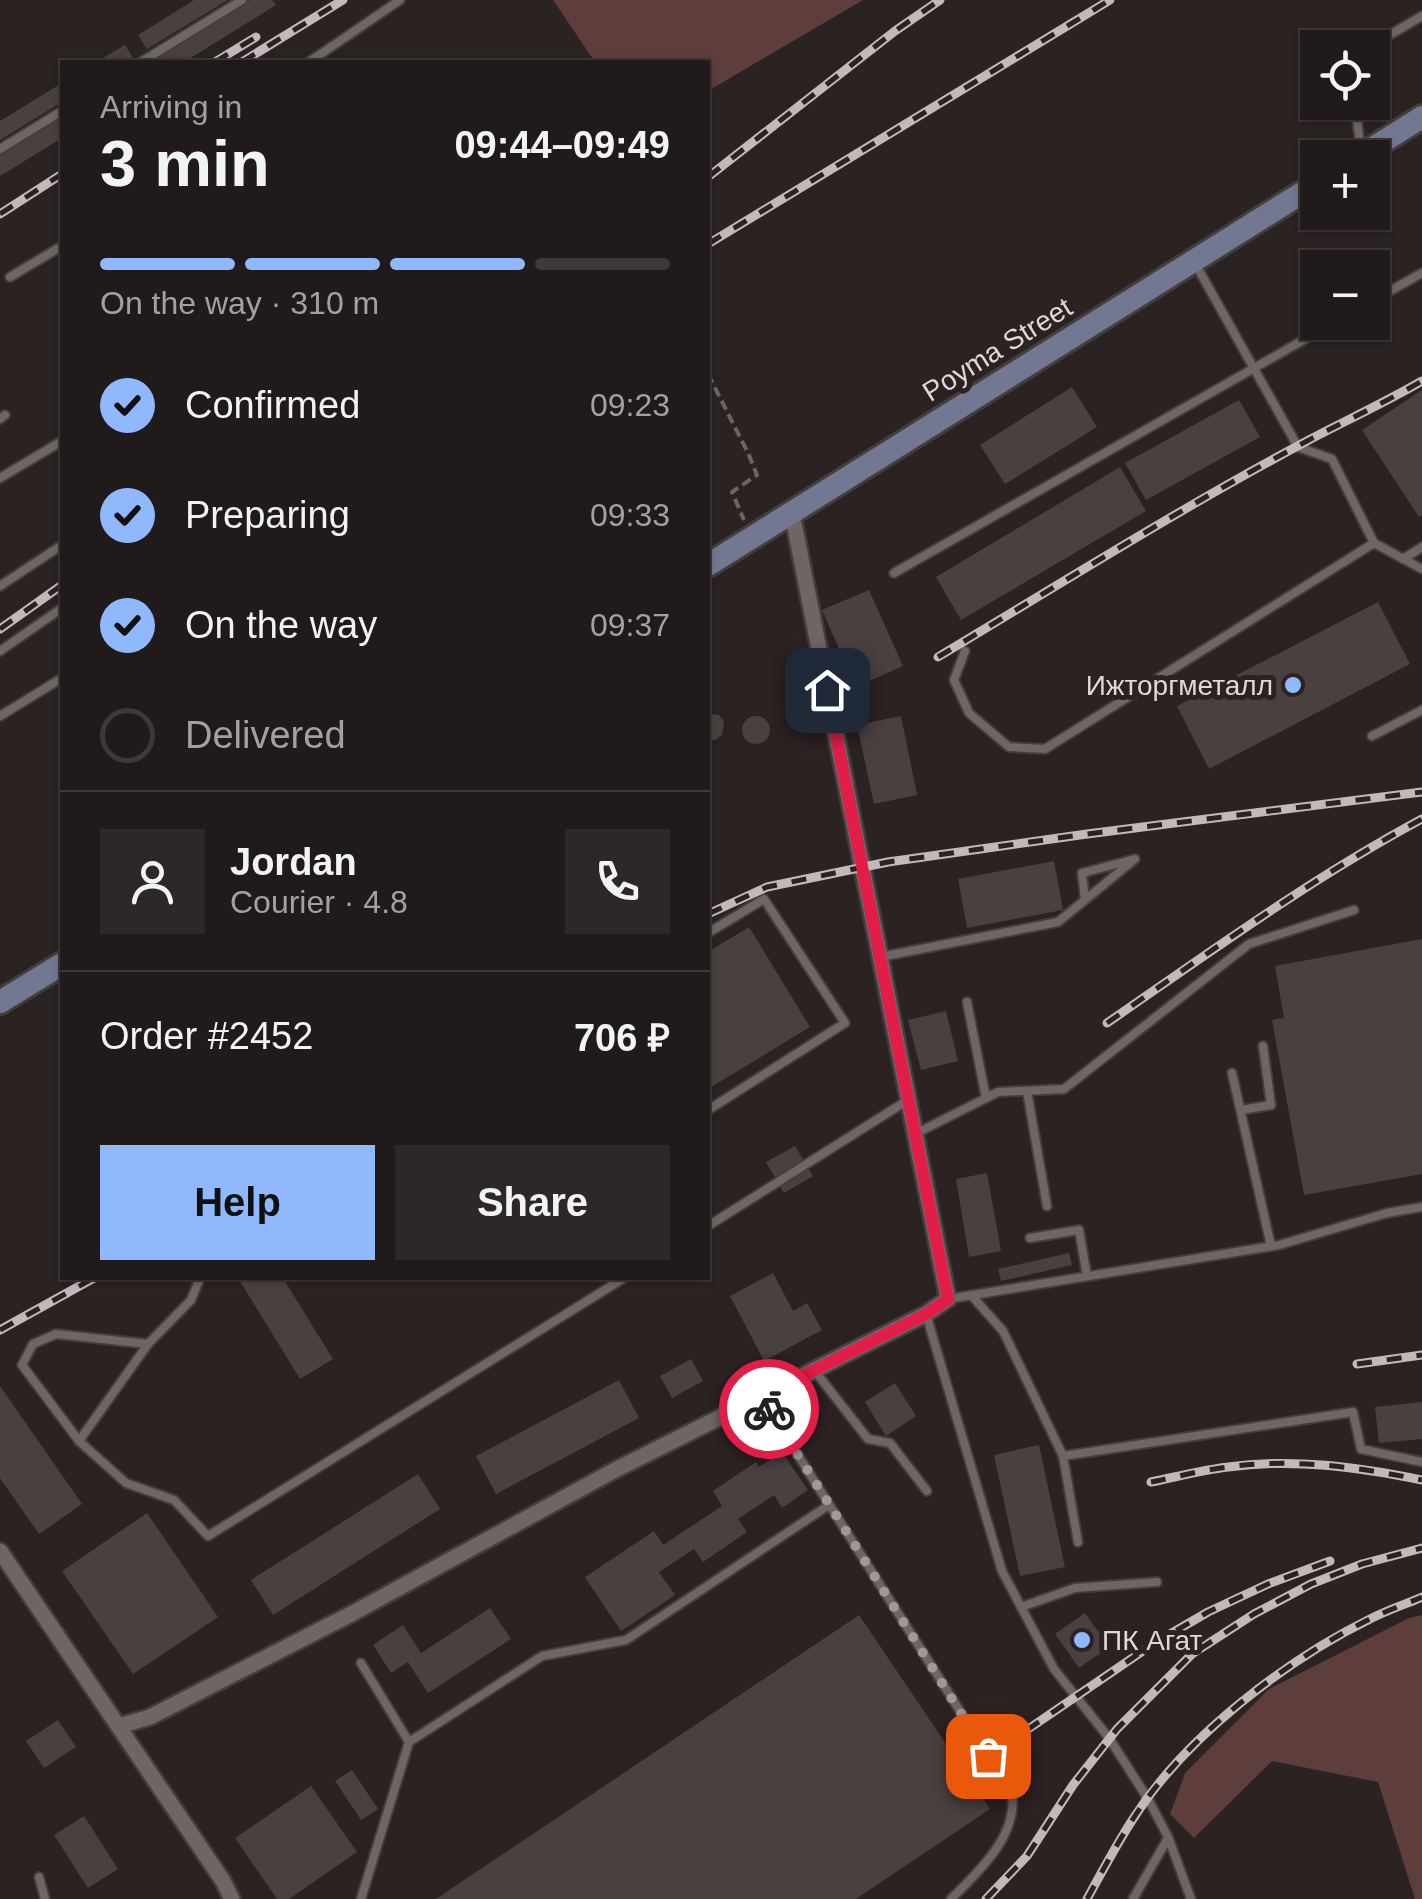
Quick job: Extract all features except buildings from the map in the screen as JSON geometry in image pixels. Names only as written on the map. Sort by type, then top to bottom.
[{"type":"main road","points":[[1385,140],[1422,117]]},
{"type":"main road","name":"Poyma Street","points":[[710,564],[1300,193]]},
{"type":"main road","points":[[0,1002],[60,965]]},
{"type":"street","points":[[120,1726],[150,1717],[319,1630],[615,1470],[926,1314],[948,1299],[792,513]]},
{"type":"street","points":[[0,1551],[224,1881],[232,1899]]},
{"type":"lane","points":[[144,60],[242,0]]},
{"type":"lane","points":[[312,60],[400,0]]},
{"type":"lane","points":[[1390,35],[1422,16]]},
{"type":"lane","points":[[0,149],[60,112]]},
{"type":"lane","points":[[10,278],[60,247]]},
{"type":"lane","points":[[1194,261],[1298,447],[1332,459],[1374,543],[1422,569]]},
{"type":"lane","points":[[1390,291],[1422,273]]},
{"type":"lane","points":[[894,572],[1304,340]]},
{"type":"lane","points":[[0,478],[60,442]]},
{"type":"lane","points":[[965,651],[954,680],[969,713],[1008,747],[1046,749],[1374,543]]},
{"type":"lane","points":[[0,586],[60,546]]},
{"type":"lane","points":[[1403,559],[1422,547]]},
{"type":"lane","points":[[0,651],[60,609]]},
{"type":"lane","points":[[0,716],[60,679]]},
{"type":"lane","points":[[1372,736],[1422,710]]},
{"type":"lane","points":[[880,957],[1058,922],[1136,859],[1082,872],[1085,900]]},
{"type":"lane","points":[[710,931],[764,899],[845,1022],[710,1109]]},
{"type":"lane","points":[[915,1134],[998,1092],[1064,1089],[1249,944],[1354,910]]},
{"type":"lane","points":[[967,1002],[986,1098]]},
{"type":"lane","points":[[1241,1110],[1270,1105],[1263,1046]]},
{"type":"lane","points":[[1232,1074],[1271,1246]]},
{"type":"lane","points":[[1027,1090],[1047,1206]]},
{"type":"lane","points":[[710,1225],[908,1100]]},
{"type":"lane","points":[[948,1299],[1271,1246],[1422,1206]]},
{"type":"lane","points":[[1030,1238],[1079,1230],[1087,1276]]},
{"type":"lane","points":[[79,1441],[148,1344],[191,1300],[199,1280]]},
{"type":"lane","points":[[148,1344],[56,1334],[32,1344],[22,1365],[79,1441],[126,1483],[174,1500],[208,1536],[621,1280]]},
{"type":"lane","points":[[971,1296],[1003,1331],[1062,1456],[1078,1542]]},
{"type":"lane","points":[[926,1314],[1002,1571],[1054,1669],[1109,1738],[1148,1799],[1168,1837],[1191,1899]]},
{"type":"lane","points":[[814,1370],[868,1438],[890,1442],[927,1491]]},
{"type":"lane","points":[[761,1397],[1012,1792],[1011,1822],[996,1851],[951,1899]]},
{"type":"lane","points":[[1062,1456],[1352,1412],[1361,1449],[1422,1462]]},
{"type":"lane","points":[[361,1899],[408,1742],[542,1656],[626,1640],[830,1505]]},
{"type":"lane","points":[[1021,1607],[1075,1588],[1157,1582]]},
{"type":"lane","points":[[361,1663],[408,1742]]},
{"type":"lane","points":[[1133,1899],[1168,1837]]},
{"type":"lane","points":[[39,1877],[45,1899]]},
{"type":"path","points":[[710,378],[757,475],[732,492],[751,538]]},
{"type":"shaded area","points":[[553,0],[863,0],[710,90],[710,60],[594,60]]},
{"type":"shaded area","points":[[1422,1615],[1422,1899],[1415,1899],[1378,1782],[1272,1761],[1194,1838],[1170,1814],[1185,1773],[1269,1689]]},
{"type":"railway","points":[[245,60],[343,0]]},
{"type":"railway","points":[[710,175],[940,0]]},
{"type":"railway","points":[[710,243],[1110,0]]},
{"type":"railway","points":[[218,60],[256,37]]},
{"type":"railway","points":[[0,214],[60,175]]},
{"type":"railway","points":[[938,657],[1213,493],[1422,381]]},
{"type":"railway","points":[[0,629],[60,586]]},
{"type":"railway","points":[[710,913],[767,887],[888,862],[1422,792]]},
{"type":"railway","points":[[1107,1023],[1301,891],[1422,819]]},
{"type":"railway","points":[[0,1330],[90,1280]]},
{"type":"railway","points":[[1357,1364],[1422,1355]]},
{"type":"railway","points":[[1151,1482],[1218,1468],[1277,1463],[1350,1468],[1422,1480]]},
{"type":"railway","points":[[986,1899],[1027,1856],[1073,1785],[1117,1729],[1192,1654],[1254,1614],[1311,1584],[1362,1564],[1422,1548]]},
{"type":"railway","points":[[977,1764],[1153,1644],[1208,1612],[1330,1561]]},
{"type":"railway","points":[[1087,1899],[1155,1789],[1209,1730],[1272,1678],[1339,1635],[1422,1597]]},
{"type":"way so far","points":[[769,1409],[988,1756]]},
{"type":"place","name":"Ижторгметалл","points":[[1293,685]]},
{"type":"place","name":"ПК Агат","points":[[1082,1640]]},
{"type":"route","points":[[769,1409],[761,1397],[926,1314],[948,1299],[827,690]]}]
